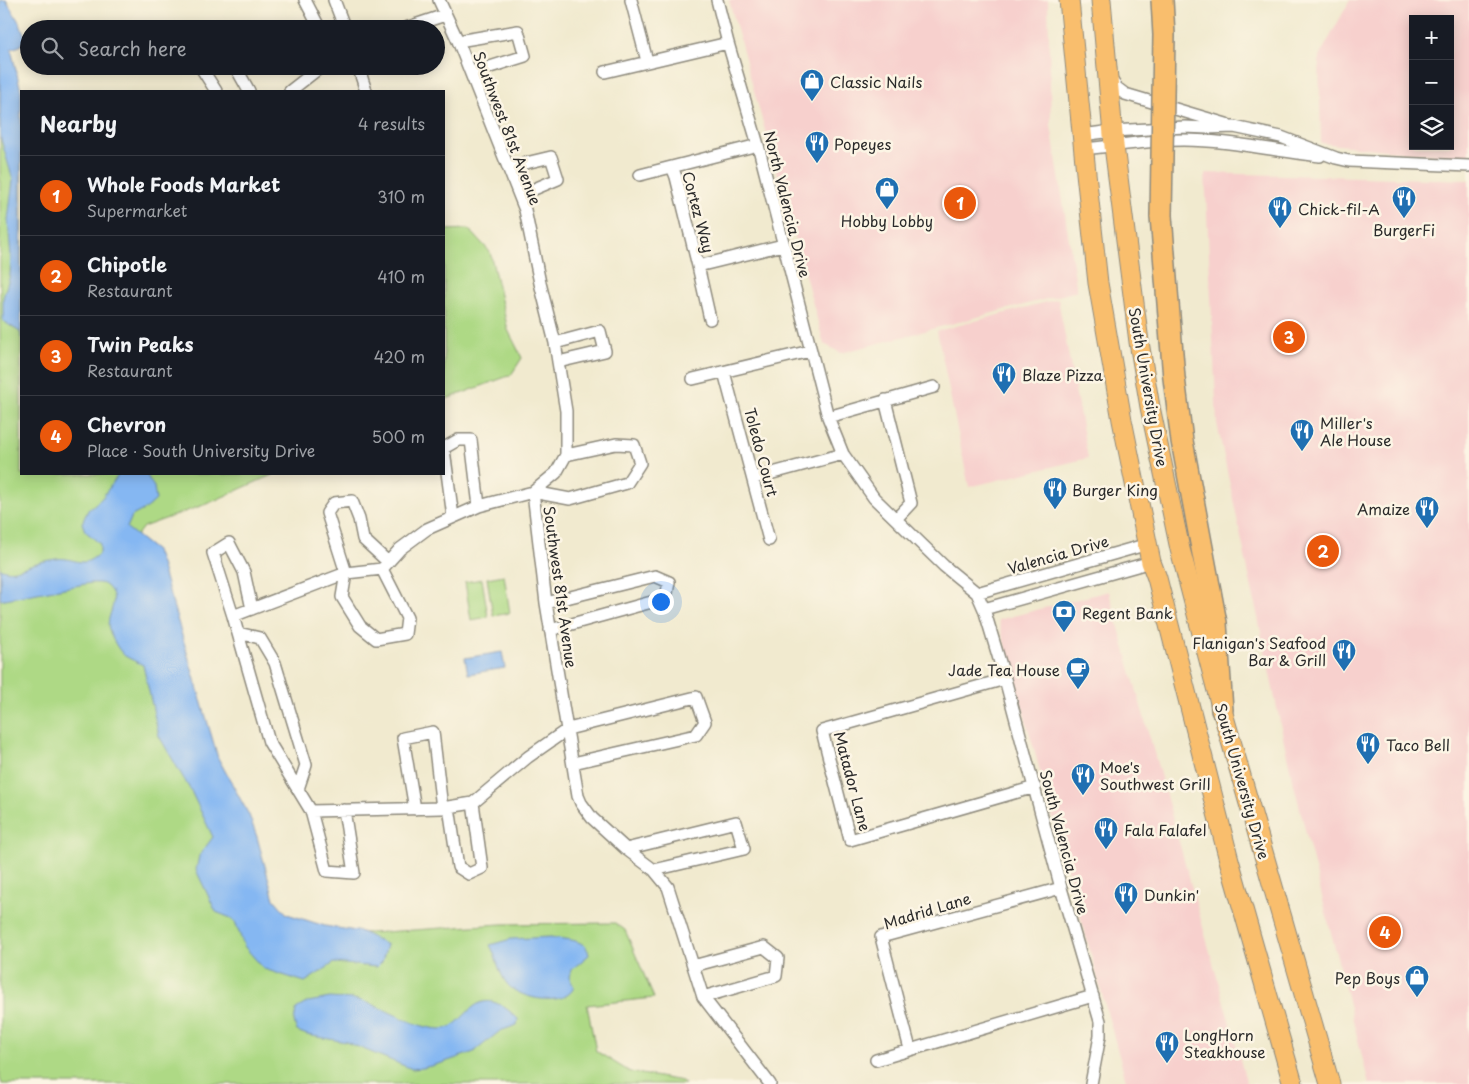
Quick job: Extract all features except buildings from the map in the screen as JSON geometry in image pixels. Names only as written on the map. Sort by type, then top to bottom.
[{"type":"highway","points":[[1162,0],[1164,35],[1161,216],[1174,378],[1182,441],[1216,623],[1222,710]]},
{"type":"main road","name":"South University Drive","points":[[1070,0],[1093,238],[1104,322],[1150,553],[1231,868],[1293,1084]]},
{"type":"main road","name":"South University Drive","points":[[1102,5],[1113,139],[1127,255],[1150,407],[1180,549],[1222,710],[1330,1084]]},
{"type":"street","points":[[305,0],[315,20]]},
{"type":"street","points":[[334,0],[342,20]]},
{"type":"street","name":"Southwest 81st Avenue","points":[[439,0],[458,41],[526,210],[540,283],[555,343],[566,411],[566,455],[556,474],[533,492],[546,603],[578,796],[581,804],[592,818],[654,870],[668,887],[704,997],[770,1084]]},
{"type":"street","points":[[631,0],[647,61]]},
{"type":"street","name":"North Valencia Drive","points":[[717,0],[758,145],[828,417],[843,454],[874,498],[944,566],[977,593],[984,609]]},
{"type":"street","points":[[430,20],[445,15]]},
{"type":"street","points":[[458,41],[518,30],[525,56],[471,73]]},
{"type":"street","points":[[605,72],[728,43]]},
{"type":"street","points":[[1107,73],[1117,88],[1125,94],[1234,127],[1281,137],[1336,158]]},
{"type":"street","points":[[206,75],[215,90]]},
{"type":"street","points":[[240,75],[247,90]]},
{"type":"street","points":[[291,90],[310,75]]},
{"type":"street","points":[[361,75],[366,90]]},
{"type":"street","points":[[1083,142],[1185,127],[1234,127]]},
{"type":"street","points":[[1113,139],[1224,142],[1349,161],[1469,166]]},
{"type":"street","name":"Cortez Way","points":[[758,145],[672,167],[698,266],[783,245]]},
{"type":"street","points":[[509,167],[550,157],[558,179],[520,195]]},
{"type":"street","points":[[640,175],[672,167]]},
{"type":"street","points":[[698,266],[710,319]]},
{"type":"street","points":[[555,343],[600,331],[605,350],[558,362]]},
{"type":"street","points":[[693,380],[810,351]]},
{"type":"street","name":"Toledo Court","points":[[724,372],[754,478],[769,540]]},
{"type":"street","points":[[828,417],[934,387]]},
{"type":"street","points":[[885,400],[911,502],[896,519]]},
{"type":"street","points":[[445,448],[458,440],[471,440],[480,506]]},
{"type":"street","points":[[233,616],[346,573],[385,565],[400,549],[426,529],[480,506],[533,492],[570,499],[627,483],[640,463],[634,445],[616,444],[566,455]]},
{"type":"street","points":[[754,478],[843,454]]},
{"type":"street","points":[[445,457],[453,517]]},
{"type":"street","points":[[352,501],[359,519],[363,539],[385,565],[406,618],[405,634],[376,639],[360,626],[342,597],[346,573],[327,513],[334,503],[352,501]]},
{"type":"street","points":[[252,609],[244,572],[229,542],[213,553],[269,742],[311,811],[327,871],[354,873],[344,810]]},
{"type":"street","points":[[984,609],[1150,553]]},
{"type":"street","name":"Valencia Drive","points":[[977,593],[1150,553]]},
{"type":"street","points":[[546,603],[655,576],[669,582],[666,598],[550,630]]},
{"type":"street","name":"South Valencia Drive","points":[[984,609],[1100,1021],[1100,1036],[1091,1084]]},
{"type":"street","points":[[238,633],[260,638],[275,663],[306,765],[298,789]]},
{"type":"street","name":"Matador Lane","points":[[1005,679],[822,731],[850,840],[1035,787]]},
{"type":"street","points":[[311,811],[445,808],[473,803],[528,757],[568,729],[696,697],[705,722],[696,735],[573,763]]},
{"type":"street","points":[[415,809],[403,738],[433,732],[445,808],[458,867],[469,874],[482,868],[473,803]]},
{"type":"street","points":[[626,848],[736,822],[744,849],[654,870]]},
{"type":"street","name":"Madrid Lane","points":[[910,1049],[881,937],[1061,888]]},
{"type":"street","points":[[693,966],[764,947],[778,958],[776,976],[704,997]]},
{"type":"street","points":[[876,1060],[1093,996]]},
{"type":"shaded area","points":[[729,0],[1048,0],[1051,125],[1077,291],[841,353],[824,344]]},
{"type":"shaded area","points":[[1350,0],[1469,0],[1469,159],[1321,143],[1319,57]]},
{"type":"shaded area","points":[[1205,173],[1469,180],[1469,1084],[1369,1084],[1289,765],[1217,423]]},
{"type":"shaded area","points":[[1058,299],[1088,458],[969,487],[937,331]]},
{"type":"shaded area","points":[[1109,591],[1247,1084],[1127,1084],[998,620]]},
{"type":"green space","points":[[0,81],[20,124],[20,475],[272,475],[209,503],[143,527],[124,552],[276,939],[296,927],[370,933],[501,924],[615,923],[625,930],[654,998],[587,1005],[596,1051],[630,1072],[682,1081],[685,1084],[2,1084],[0,1078]]},
{"type":"green space","points":[[469,229],[490,252],[508,330],[522,358],[511,375],[445,400],[445,230]]},
{"type":"green space","points":[[504,575],[510,613],[493,616],[487,578]]},
{"type":"green space","points":[[482,579],[488,617],[471,620],[465,582]]},
{"type":"water","points":[[0,0],[6,0],[20,24],[20,46],[11,49],[21,90],[20,332],[3,321],[3,298],[10,275],[11,257],[8,220],[13,180],[0,136]]},
{"type":"water","points":[[118,475],[147,475],[154,487],[156,500],[147,508],[132,516],[127,528],[156,551],[218,758],[249,815],[274,899],[287,914],[325,926],[362,932],[387,945],[382,962],[377,967],[334,963],[305,982],[264,969],[244,946],[236,924],[231,918],[216,912],[196,870],[199,856],[213,837],[191,791],[159,736],[143,665],[125,656],[111,636],[108,624],[114,600],[107,586],[100,583],[91,583],[0,600],[0,568],[9,571],[60,559],[85,562],[100,553],[100,544],[85,531],[82,523],[88,510],[102,498]]},
{"type":"water","points":[[502,652],[505,668],[468,674],[465,658]]},
{"type":"water","points":[[551,937],[580,943],[587,949],[589,955],[571,970],[569,977],[574,987],[569,994],[562,998],[553,999],[532,997],[514,990],[502,976],[490,945],[511,939]]},
{"type":"water","points":[[330,998],[364,1002],[418,1025],[430,1028],[441,1029],[450,1027],[481,1003],[491,1002],[503,1007],[518,1019],[517,1025],[500,1031],[474,1052],[442,1063],[412,1069],[346,1042],[307,1035],[297,1031],[294,1022],[296,1009],[308,1002]]},
{"type":"place","name":"Classic Nails","points":[[812,102]]},
{"type":"place","name":"Popeyes","points":[[817,164]]},
{"type":"place","name":"Whole Foods Market","points":[[960,203]]},
{"type":"place","name":"Hobby Lobby","points":[[887,210]]},
{"type":"place","name":"BurgerFi","points":[[1404,219]]},
{"type":"place","name":"Chick-fil-A","points":[[1280,229]]},
{"type":"place","name":"Twin Peaks","points":[[1289,337]]},
{"type":"place","name":"Blaze Pizza","points":[[1004,395]]},
{"type":"place","name":"Miller's Ale House","points":[[1302,452]]},
{"type":"place","name":"Burger King","points":[[1055,510]]},
{"type":"place","name":"Amaize","points":[[1427,529]]},
{"type":"place","name":"Chipotle","points":[[1323,551]]},
{"type":"place","name":"Regent Bank","points":[[1064,633]]},
{"type":"place","name":"Flanigan's Seafood Bar & Grill","points":[[1344,672]]},
{"type":"place","name":"Jade Tea House","points":[[1078,690]]},
{"type":"place","name":"Taco Bell","points":[[1368,765]]},
{"type":"place","name":"Moe's Southwest Grill","points":[[1083,796]]},
{"type":"place","name":"Fala Falafel","points":[[1106,850]]},
{"type":"place","name":"Dunkin'","points":[[1126,915]]},
{"type":"place","name":"Chevron","points":[[1385,932]]},
{"type":"place","name":"Pep Boys","points":[[1417,998]]},
{"type":"place","name":"LongHorn Steakhouse","points":[[1167,1064]]}]
